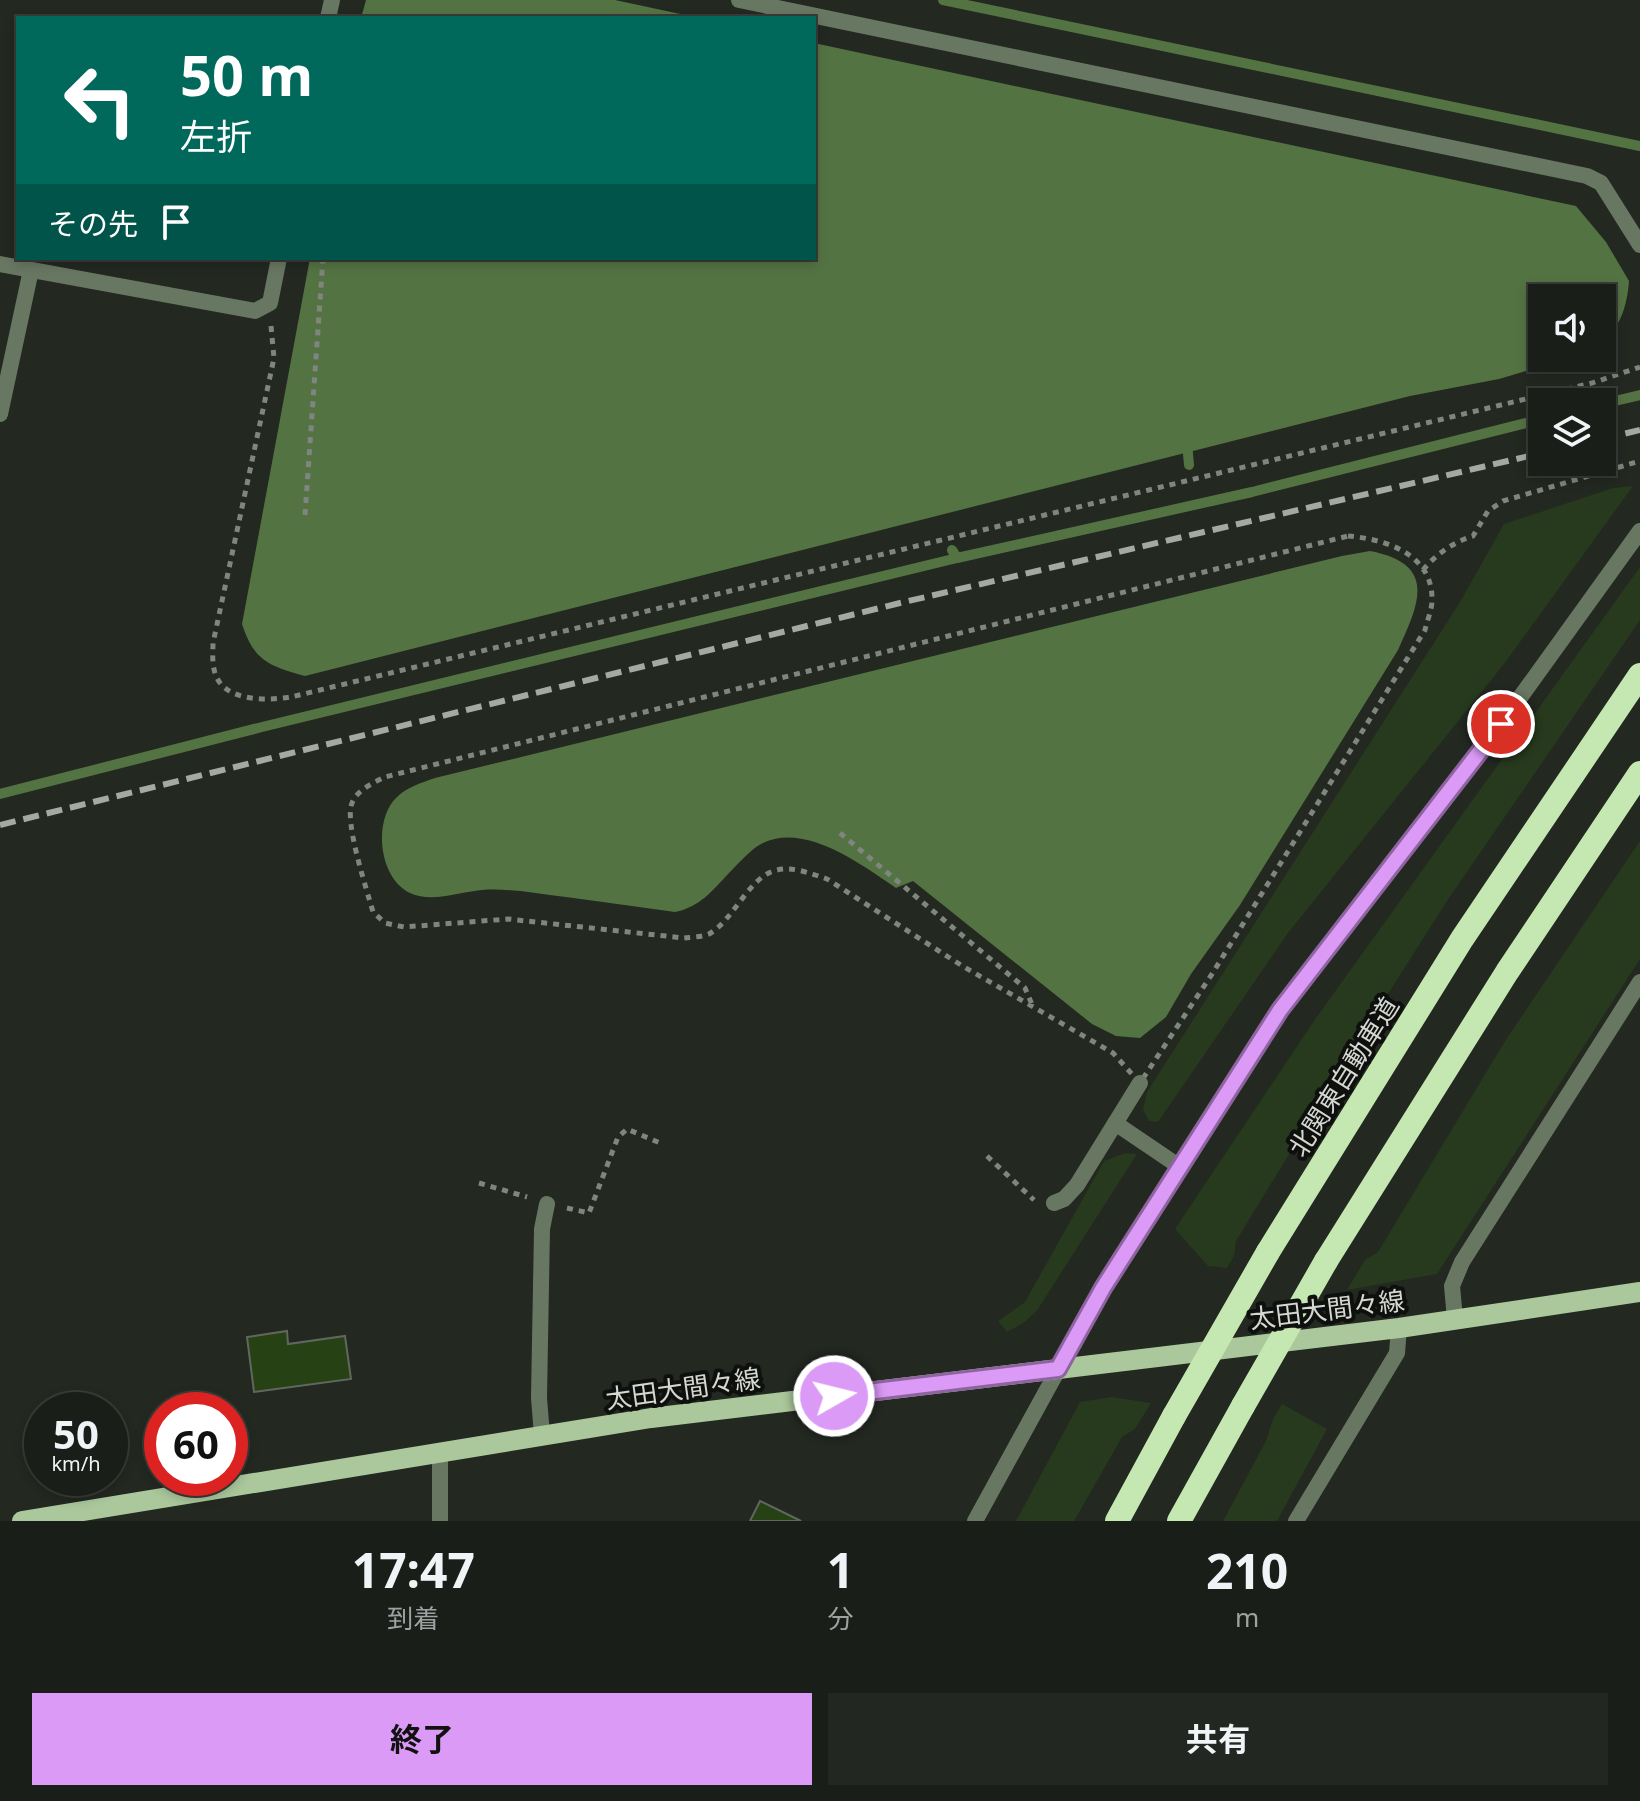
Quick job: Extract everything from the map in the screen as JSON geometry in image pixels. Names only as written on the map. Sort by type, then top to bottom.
[{"type":"highway","name":"北関東自動車道","points":[[1117,1521],[1268,1252],[1462,939],[1640,675]]},
{"type":"highway","points":[[1179,1521],[1326,1261],[1507,972],[1640,773]]},
{"type":"main road","name":"太田大間々線","points":[[22,1521],[87,1516],[651,1418],[1399,1328],[1640,1292]]},
{"type":"street","points":[[739,0],[1587,176],[1601,183],[1640,245]]},
{"type":"street","points":[[0,264],[255,311],[270,303],[279,260]]},
{"type":"street","points":[[0,414],[31,270]]},
{"type":"street","points":[[975,1521],[1103,1288],[1280,1010],[1501,724],[1640,531]]},
{"type":"street","points":[[1455,1319],[1452,1286],[1462,1262],[1640,982]]},
{"type":"street","points":[[1054,1203],[1064,1199],[1077,1185],[1140,1083]]},
{"type":"street","points":[[1115,1123],[1180,1167]]},
{"type":"street","points":[[542,1435],[539,1398],[542,1229],[547,1204]]},
{"type":"street","points":[[1296,1521],[1397,1353],[1399,1328]]},
{"type":"street","points":[[440,1453],[440,1521]]},
{"type":"path","points":[[305,515],[323,260]]},
{"type":"path","points":[[263,307],[274,333],[274,358],[213,643],[214,671],[222,686],[233,693],[270,700],[306,694],[1592,383],[1640,367]]},
{"type":"path","points":[[1423,570],[1460,540],[1473,536],[1488,511],[1503,501],[1640,461]]},
{"type":"path","points":[[1348,536],[1393,544],[1411,556],[1429,577],[1432,601],[1425,630],[1212,974],[1140,1083],[1113,1053],[1033,1007],[964,967],[827,879],[791,870],[778,869],[765,875],[720,926],[707,935],[684,938],[508,919],[404,927],[385,923],[373,912],[349,818],[352,801],[365,788],[385,777],[1348,536]]},
{"type":"path","points":[[840,833],[1025,988],[1033,1007]]},
{"type":"path","points":[[479,1183],[589,1213],[618,1137],[627,1129],[660,1143]]},
{"type":"path","points":[[987,1156],[1031,1199],[1054,1203]]},
{"type":"shaded area","points":[[366,0],[615,0],[690,16],[362,16]]},
{"type":"shaded area","points":[[816,43],[1576,206],[1606,242],[1629,281],[1625,307],[1616,326],[1616,284],[1528,284],[1528,370],[1499,379],[1410,396],[305,676],[264,660],[242,624],[310,260],[816,260]]},
{"type":"shaded area","points":[[1633,486],[1504,664],[1288,933],[1158,1122],[1149,1121],[1143,1109],[1147,1092],[1460,602],[1504,524],[1613,488]]},
{"type":"shaded area","points":[[1370,551],[1392,557],[1406,565],[1414,576],[1416,602],[1398,650],[1240,905],[1191,974],[1166,1017],[1140,1038],[1116,1036],[1092,1024],[913,881],[896,888],[850,858],[814,842],[778,838],[761,844],[705,897],[675,912],[503,890],[418,896],[399,885],[385,862],[382,833],[389,807],[405,791],[435,778]]},
{"type":"shaded area","points":[[1640,567],[1640,620],[1447,901],[1236,1241],[1234,1256],[1227,1268],[1208,1266],[1175,1229],[1316,1018]]},
{"type":"shaded area","points":[[1640,841],[1640,959],[1437,1274],[1347,1290],[1365,1260],[1378,1252],[1507,1038]]},
{"type":"shaded area","points":[[1125,1153],[1137,1154],[1038,1309],[1025,1322],[1007,1332],[998,1321],[1025,1302],[1104,1161]]},
{"type":"shaded area","points":[[1111,1397],[1151,1403],[1135,1429],[1122,1437],[1074,1521],[1016,1521],[1080,1402]]},
{"type":"shaded area","points":[[1282,1404],[1327,1429],[1277,1521],[1223,1521],[1266,1441]]},
{"type":"building","points":[[287,1331],[288,1344],[345,1336],[351,1379],[254,1392],[247,1337]]},
{"type":"building","points":[[760,1501],[801,1521],[750,1521]]},
{"type":"waterway","points":[[943,0],[1640,146]]},
{"type":"waterway","points":[[1616,401],[1640,395]]},
{"type":"waterway","points":[[957,558],[1252,492],[1528,423]]},
{"type":"waterway","points":[[1187,443],[1189,465]]},
{"type":"waterway","points":[[0,794],[957,558],[952,550]]},
{"type":"railway","points":[[1616,436],[1640,430]]},
{"type":"railway","points":[[0,825],[900,603],[1528,456]]},
{"type":"route","points":[[834,1396],[1058,1369],[1103,1288],[1280,1010],[1501,724]]}]
